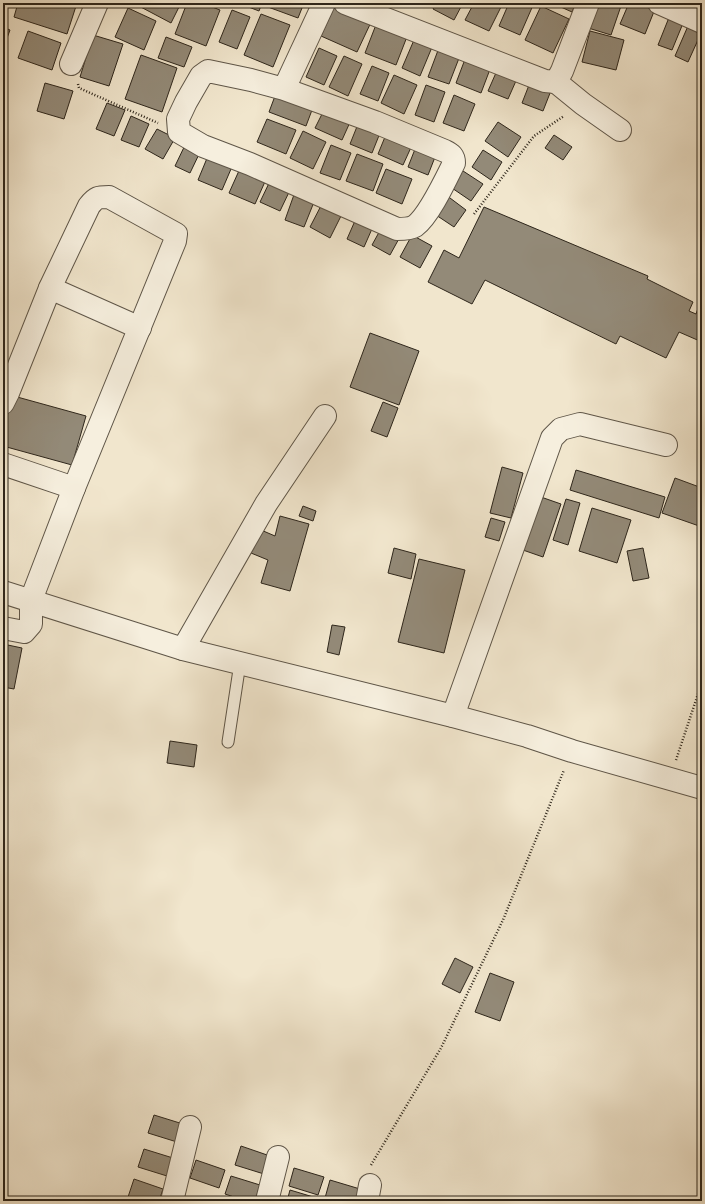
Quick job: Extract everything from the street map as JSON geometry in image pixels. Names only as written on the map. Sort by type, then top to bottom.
[{"type":"street","points":[[71,64],[97,3]]},
{"type":"street","points":[[284,89],[324,3]]},
{"type":"street","points":[[345,3],[545,80],[556,82],[583,104],[620,130]]},
{"type":"street","points":[[556,82],[562,71],[588,3]]},
{"type":"street","points":[[659,3],[693,13]]},
{"type":"street","points":[[208,71],[284,89],[375,122],[453,155],[454,163],[424,218],[409,229],[397,229],[250,164],[203,146],[179,132],[178,119],[186,102],[201,76],[208,71]]},
{"type":"street","points":[[3,403],[50,288],[89,206],[95,199],[109,197],[176,234],[175,241],[74,488],[31,600],[31,624],[24,632],[3,628]]},
{"type":"street","points":[[50,288],[140,328]]},
{"type":"street","points":[[183,648],[266,504],[325,416]]},
{"type":"street","points":[[453,716],[552,438],[561,429],[580,424],[666,446]]},
{"type":"street","points":[[3,464],[74,488]]},
{"type":"street","points":[[3,592],[183,648],[453,716],[527,736],[572,751],[702,788]]},
{"type":"street","points":[[172,1201],[190,1127]]},
{"type":"street","points":[[267,1201],[278,1157]]},
{"type":"lane","points":[[228,742],[240,663]]},
{"type":"path","points":[[71,64],[79,88],[179,132]]},
{"type":"path","points":[[474,214],[534,136],[583,104]]},
{"type":"path","points":[[670,779],[702,682]]},
{"type":"path","points":[[368,1186],[441,1048],[503,920],[572,751]]},
{"type":"building","points":[[18,3],[77,3],[67,34],[14,17]]},
{"type":"building","points":[[138,3],[181,3],[171,23],[137,5]]},
{"type":"building","points":[[187,3],[202,3],[220,10],[206,46],[175,34]]},
{"type":"building","points":[[238,3],[262,3],[259,11]]},
{"type":"building","points":[[269,3],[304,3],[298,18],[268,7]]},
{"type":"building","points":[[336,3],[373,18],[357,52],[321,36]]},
{"type":"building","points":[[436,3],[463,3],[454,20],[433,9]]},
{"type":"building","points":[[474,3],[503,3],[489,31],[465,20]]},
{"type":"building","points":[[509,3],[534,3],[520,35],[499,26]]},
{"type":"building","points":[[552,3],[576,3],[572,12]]},
{"type":"building","points":[[593,3],[622,3],[611,35],[585,27]]},
{"type":"building","points":[[629,3],[657,4],[645,34],[620,24]]},
{"type":"building","points":[[541,6],[569,19],[553,53],[525,40]]},
{"type":"building","points":[[128,8],[156,21],[144,50],[115,37]]},
{"type":"building","points":[[232,10],[250,17],[237,49],[219,42]]},
{"type":"building","points":[[672,10],[686,16],[672,50],[658,45]]},
{"type":"building","points":[[261,14],[290,25],[273,67],[244,55]]},
{"type":"building","points":[[379,17],[410,29],[396,65],[365,53]]},
{"type":"building","points":[[691,19],[702,31],[688,62],[675,56]]},
{"type":"building","points":[[3,27],[10,30],[3,49]]},
{"type":"building","points":[[28,31],[61,43],[52,70],[18,58]]},
{"type":"building","points":[[590,31],[624,40],[616,70],[582,62]]},
{"type":"building","points":[[417,33],[435,40],[420,76],[402,68]]},
{"type":"building","points":[[93,35],[123,44],[109,86],[80,77]]},
{"type":"building","points":[[166,37],[192,47],[184,67],[158,58]]},
{"type":"building","points":[[440,45],[461,53],[449,84],[428,77]]},
{"type":"building","points":[[319,48],[337,56],[324,85],[306,77]]},
{"type":"building","points":[[467,54],[492,64],[481,93],[456,83]]},
{"type":"building","points":[[141,55],[177,68],[162,112],[125,99]]},
{"type":"building","points":[[344,56],[362,64],[348,96],[329,87]]},
{"type":"building","points":[[372,66],[389,73],[378,101],[360,94]]},
{"type":"building","points":[[499,66],[519,74],[508,99],[488,91]]},
{"type":"building","points":[[394,75],[417,85],[404,114],[381,103]]},
{"type":"building","points":[[531,80],[552,88],[543,111],[522,103]]},
{"type":"building","points":[[45,83],[73,91],[64,119],[37,111]]},
{"type":"building","points":[[426,85],[445,92],[434,122],[415,115]]},
{"type":"building","points":[[278,88],[315,102],[306,126],[269,112]]},
{"type":"building","points":[[454,95],[475,104],[464,131],[443,123]]},
{"type":"building","points":[[107,103],[125,110],[114,136],[96,129]]},
{"type":"building","points":[[325,108],[351,120],[342,140],[315,128]]},
{"type":"building","points":[[131,116],[149,124],[139,147],[121,140]]},
{"type":"building","points":[[267,119],[296,130],[286,154],[257,142]]},
{"type":"building","points":[[498,122],[521,137],[508,157],[485,141]]},
{"type":"building","points":[[358,124],[380,133],[372,153],[350,144]]},
{"type":"building","points":[[157,129],[175,138],[163,159],[145,149]]},
{"type":"building","points":[[303,131],[326,142],[313,169],[290,158]]},
{"type":"building","points":[[387,132],[413,143],[403,165],[378,154]]},
{"type":"building","points":[[554,135],[572,147],[563,160],[545,148]]},
{"type":"building","points":[[187,141],[202,148],[190,173],[175,166]]},
{"type":"building","points":[[417,144],[437,152],[428,175],[408,167]]},
{"type":"building","points":[[331,145],[351,153],[340,180],[320,173]]},
{"type":"building","points":[[483,150],[502,162],[491,180],[472,167]]},
{"type":"building","points":[[210,151],[234,162],[222,190],[198,180]]},
{"type":"building","points":[[357,154],[383,164],[373,191],[346,181]]},
{"type":"building","points":[[242,164],[268,175],[255,204],[229,193]]},
{"type":"building","points":[[386,169],[412,179],[402,204],[376,193]]},
{"type":"building","points":[[460,169],[483,184],[471,201],[449,186]]},
{"type":"building","points":[[271,179],[291,188],[280,211],[260,202]]},
{"type":"building","points":[[296,189],[316,197],[304,227],[285,220]]},
{"type":"building","points":[[446,195],[466,210],[454,227],[433,213]]},
{"type":"building","points":[[324,200],[344,210],[330,238],[310,227]]},
{"type":"building","points":[[484,207],[648,276],[647,279],[693,302],[689,311],[696,314],[702,297],[702,342],[679,332],[666,358],[620,336],[616,344],[485,280],[472,304],[428,282],[444,250],[459,258]]},
{"type":"building","points":[[358,214],[375,222],[364,247],[347,239]]},
{"type":"building","points":[[383,225],[401,235],[390,255],[372,245]]},
{"type":"building","points":[[412,235],[432,246],[420,268],[400,257]]},
{"type":"building","points":[[370,333],[419,351],[399,405],[350,387]]},
{"type":"building","points":[[10,395],[86,416],[72,465],[3,446],[3,422]]},
{"type":"building","points":[[383,402],[398,408],[387,437],[371,431]]},
{"type":"building","points":[[502,467],[523,473],[511,518],[490,513]]},
{"type":"building","points":[[576,470],[665,497],[659,518],[570,490]]},
{"type":"building","points":[[675,478],[702,488],[702,527],[662,513]]},
{"type":"building","points":[[538,496],[561,504],[543,557],[520,549]]},
{"type":"building","points":[[566,499],[580,503],[568,545],[553,540]]},
{"type":"building","points":[[303,506],[316,511],[313,521],[299,516]]},
{"type":"building","points":[[592,508],[631,520],[617,563],[579,551]]},
{"type":"building","points":[[280,516],[309,524],[290,591],[261,583],[268,560],[251,553],[261,530],[275,536]]},
{"type":"building","points":[[491,518],[505,522],[499,541],[485,537]]},
{"type":"building","points":[[394,548],[416,554],[411,579],[388,573]]},
{"type":"building","points":[[643,548],[649,578],[633,581],[627,551]]},
{"type":"building","points":[[419,559],[465,570],[444,653],[398,642]]},
{"type":"building","points":[[332,625],[345,627],[339,655],[327,652]]},
{"type":"building","points":[[3,644],[22,648],[14,689],[3,687]]},
{"type":"building","points":[[170,741],[197,745],[194,767],[167,763]]},
{"type":"building","points":[[455,958],[473,967],[460,993],[442,984]]},
{"type":"building","points":[[490,973],[514,982],[500,1021],[475,1012]]},
{"type":"building","points":[[154,1115],[183,1124],[177,1142],[148,1133]]},
{"type":"building","points":[[241,1146],[270,1156],[264,1174],[235,1165]]},
{"type":"building","points":[[144,1149],[173,1158],[167,1176],[138,1167]]},
{"type":"building","points":[[196,1160],[225,1170],[219,1188],[190,1178]]},
{"type":"building","points":[[294,1168],[324,1177],[318,1195],[289,1186]]},
{"type":"building","points":[[231,1176],[260,1185],[255,1201],[246,1201],[225,1194]]},
{"type":"building","points":[[134,1179],[163,1189],[159,1201],[140,1201],[128,1197]]},
{"type":"building","points":[[330,1180],[360,1189],[356,1201],[334,1201],[325,1198]]},
{"type":"building","points":[[290,1190],[320,1199],[319,1201],[287,1201]]}]
